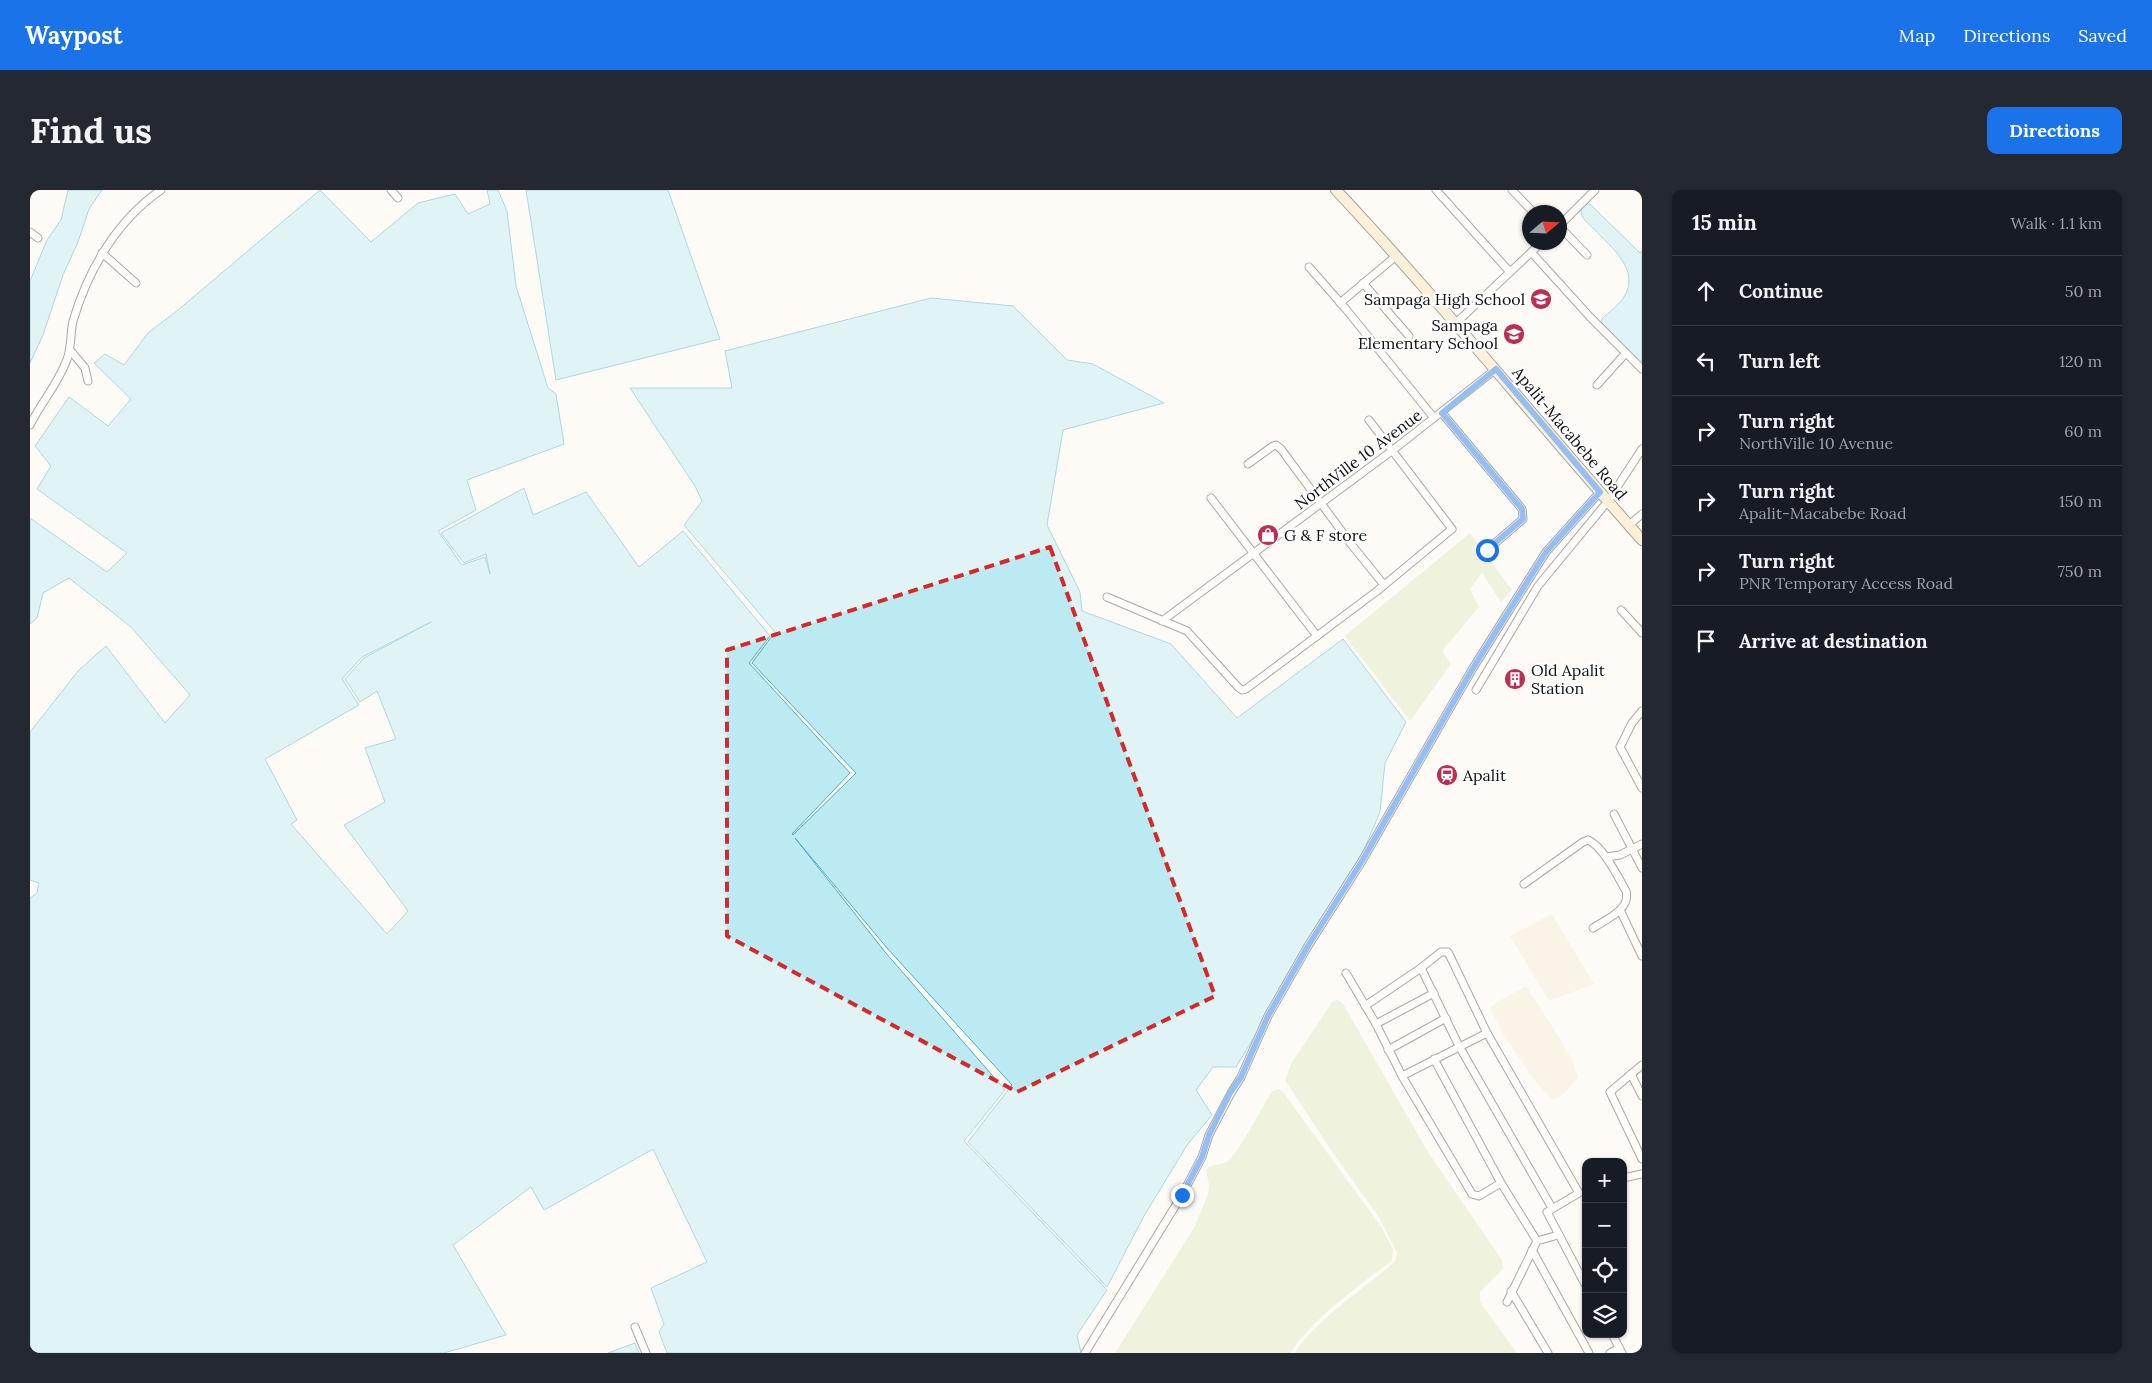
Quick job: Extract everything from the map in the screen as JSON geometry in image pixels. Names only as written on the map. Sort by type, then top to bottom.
[{"type":"main road","name":"Apalit-Macabebe Road","points":[[1336,190],[1456,323],[1642,540]]},
{"type":"street","points":[[30,425],[39,408],[56,386],[70,350],[73,323],[86,282],[102,253],[147,200],[161,190]]},
{"type":"street","points":[[391,190],[398,198]]},
{"type":"street","points":[[1436,190],[1510,271]]},
{"type":"street","points":[[1512,190],[1526,205]]},
{"type":"street","points":[[1567,218],[1591,191]]},
{"type":"street","points":[[30,232],[38,238]]},
{"type":"street","points":[[1567,234],[1587,255]]},
{"type":"street","points":[[1456,323],[1535,250]]},
{"type":"street","points":[[102,253],[136,283]]},
{"type":"street","points":[[1532,253],[1625,354],[1642,369]]},
{"type":"street","points":[[1340,303],[1396,256]]},
{"type":"street","points":[[1309,267],[1434,418]]},
{"type":"street","points":[[1363,283],[1409,336]]},
{"type":"street","points":[[70,350],[85,368],[88,381]]},
{"type":"street","points":[[1596,385],[1625,354]]},
{"type":"street","name":"NorthVille 10 Avenue","points":[[1162,621],[1393,450],[1496,369]]},
{"type":"street","points":[[1442,413],[1522,509],[1523,519],[1487,550]]},
{"type":"street","points":[[1107,597],[1187,631],[1242,690],[1246,689],[1384,585],[1452,530],[1369,420]]},
{"type":"street","points":[[1248,464],[1276,445],[1384,585]]},
{"type":"street","points":[[1476,690],[1538,586],[1608,501],[1642,449]]},
{"type":"street","points":[[1085,1353],[1182,1195],[1202,1157],[1209,1135],[1230,1093],[1241,1077],[1268,1016],[1308,946],[1362,861],[1473,668],[1546,552],[1600,492]]},
{"type":"street","points":[[1211,498],[1317,636]]},
{"type":"street","points":[[1629,525],[1642,514]]},
{"type":"street","points":[[1621,610],[1642,633]]},
{"type":"street","points":[[1642,712],[1632,723],[1620,747],[1642,788]]},
{"type":"street","points":[[1614,814],[1642,868]]},
{"type":"street","points":[[1524,884],[1588,840],[1593,842],[1606,857],[1628,897],[1626,904],[1620,910],[1593,928]]},
{"type":"street","points":[[1606,857],[1620,855],[1642,844]]},
{"type":"street","points":[[1620,910],[1642,956]]},
{"type":"street","points":[[1365,1006],[1441,952],[1448,952],[1487,1032],[1582,1191],[1547,1212],[1582,1279]]},
{"type":"street","points":[[1421,968],[1459,1046],[1552,1208]]},
{"type":"street","points":[[1346,973],[1376,1024],[1402,1076],[1472,1194],[1479,1196],[1501,1183]]},
{"type":"street","points":[[1376,1024],[1434,994]]},
{"type":"street","points":[[1388,1050],[1446,1018]]},
{"type":"street","points":[[1402,1076],[1487,1032]]},
{"type":"street","points":[[1434,1059],[1501,1183],[1537,1241]]},
{"type":"street","points":[[1642,1065],[1610,1092],[1642,1159]]},
{"type":"street","points":[[1631,1074],[1642,1096]]},
{"type":"street","points":[[1627,1177],[1642,1174]]},
{"type":"street","points":[[1507,1302],[1537,1241],[1558,1235]]},
{"type":"street","points":[[1532,1250],[1589,1353]]},
{"type":"street","points":[[1511,1291],[1548,1353]]},
{"type":"street","points":[[635,1327],[646,1353]]},
{"type":"street","points":[[1610,1353],[1621,1351],[1614,1338]]},
{"type":"highlighted area","points":[[1050,547],[1215,996],[1017,1092],[727,936],[727,650]]},
{"type":"shaded area","points":[[1552,914],[1594,984],[1549,1001],[1510,936]]},
{"type":"shaded area","points":[[1526,986],[1572,1060],[1578,1078],[1560,1097],[1552,1100],[1532,1077],[1503,1034],[1490,1008]]},
{"type":"green space","points":[[1470,533],[1512,590],[1501,602],[1482,573],[1470,589],[1479,607],[1442,651],[1451,664],[1410,721],[1345,636]]},
{"type":"green space","points":[[1338,1000],[1343,1004],[1428,1152],[1502,1260],[1503,1269],[1480,1292],[1480,1302],[1517,1353],[1295,1353],[1312,1331],[1324,1320],[1389,1267],[1395,1261],[1397,1253],[1379,1217],[1333,1153],[1285,1080],[1292,1062],[1333,1001]]},
{"type":"green space","points":[[1278,1089],[1283,1092],[1382,1228],[1393,1249],[1392,1261],[1352,1291],[1322,1317],[1309,1329],[1291,1353],[1115,1353],[1194,1228],[1208,1194],[1209,1185],[1206,1169],[1225,1163],[1233,1156],[1272,1091]]},
{"type":"water","points":[[68,190],[102,190],[89,209],[78,242],[63,275],[43,335],[30,363],[30,281],[47,240],[61,220]]},
{"type":"water","points":[[320,190],[371,242],[418,203],[455,194],[468,214],[490,204],[487,190],[498,190],[507,211],[516,286],[548,388],[556,394],[564,444],[467,480],[476,510],[438,531],[462,565],[485,557],[490,574],[486,554],[464,563],[441,533],[524,488],[533,515],[586,492],[639,567],[683,531],[770,636],[749,663],[850,773],[793,835],[856,773],[752,663],[775,632],[684,525],[702,501],[695,486],[630,388],[732,388],[725,351],[931,298],[1013,306],[1067,360],[1093,364],[1164,403],[1063,430],[1047,525],[1080,592],[1082,611],[1171,644],[1237,718],[1343,639],[1406,722],[1385,763],[1380,812],[1343,899],[1284,988],[1236,1067],[1213,1067],[1196,1090],[1212,1115],[1187,1145],[1144,1216],[1107,1287],[968,1142],[1012,1085],[887,948],[795,838],[885,952],[1005,1090],[964,1141],[1107,1290],[1077,1335],[1081,1353],[667,1353],[659,1332],[664,1324],[651,1288],[707,1262],[653,1149],[544,1210],[531,1187],[453,1245],[506,1335],[444,1353],[30,1353],[30,898],[37,893],[39,883],[30,880],[30,732],[78,671],[106,646],[165,723],[190,695],[131,627],[69,578],[43,593],[37,618],[30,624],[30,518],[107,572],[127,553],[37,489],[51,466],[35,446],[69,397],[108,426],[131,399],[94,363],[105,354],[124,365],[148,333]],"holes":[[[431,622],[364,658],[345,679],[360,702],[377,691],[396,739],[365,748],[385,802],[344,825],[408,911],[387,934],[291,824],[297,820],[265,759],[359,705],[342,679],[362,657]]]},
{"type":"water","points":[[526,190],[668,190],[720,339],[556,380]]},
{"type":"water","points":[[1586,204],[1590,204],[1640,253],[1642,251],[1642,364],[1601,322],[1624,297],[1629,278],[1622,260],[1581,213]]},
{"type":"water","points":[[635,1343],[639,1353],[608,1353]]},
{"type":"place","name":"Sampaga High School","points":[[1541,299]]},
{"type":"place","name":"Sampaga Elementary School","points":[[1514,334]]},
{"type":"place","name":"G & F store","points":[[1268,535]]},
{"type":"place","name":"Old Apalit Station","points":[[1515,679]]},
{"type":"place","name":"Apalit","points":[[1447,775]]},
{"type":"route","points":[[1182,1195],[1202,1157],[1209,1135],[1230,1093],[1241,1077],[1268,1016],[1308,946],[1362,861],[1473,668],[1546,552],[1600,492],[1496,369],[1442,413],[1489,467],[1524,514],[1523,519],[1487,550]]}]
